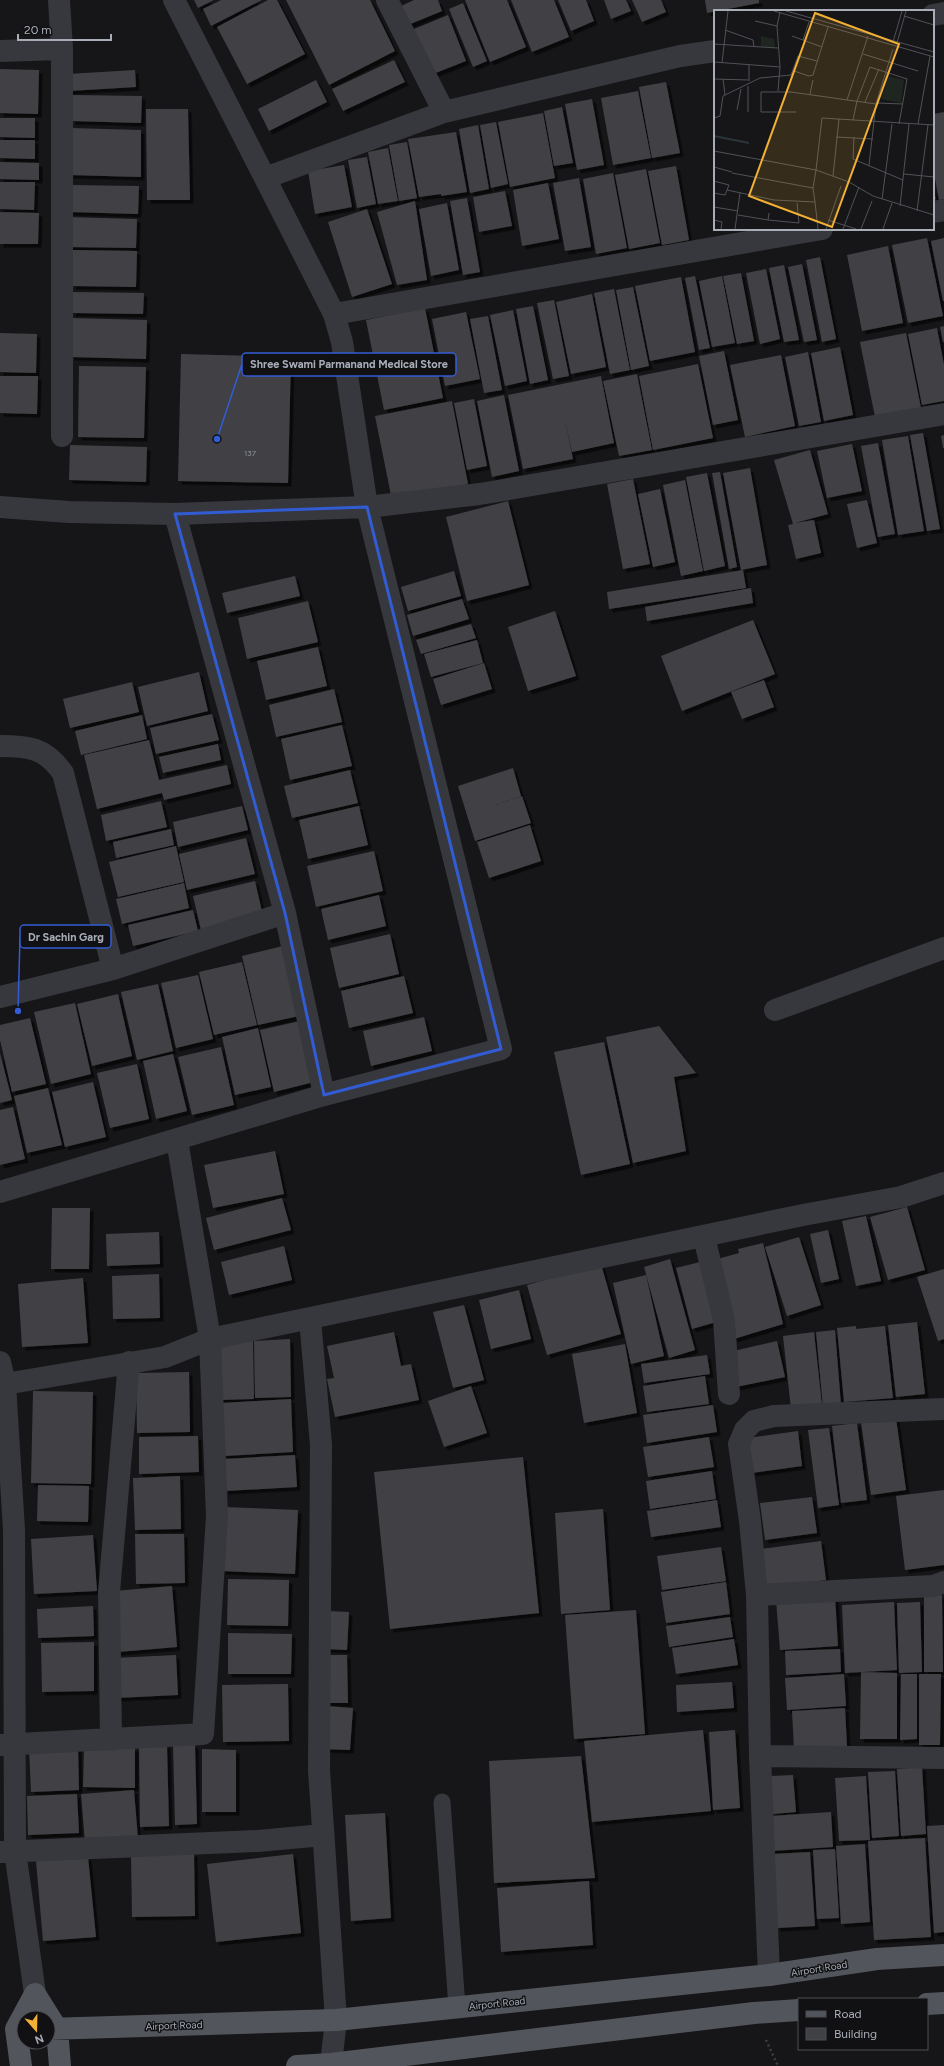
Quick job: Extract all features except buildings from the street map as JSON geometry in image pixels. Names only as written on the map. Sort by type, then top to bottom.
[{"type":"main road","name":"Airport Road","points":[[56,2029],[336,2020],[769,1975],[877,1959],[944,1956]]},
{"type":"main road","points":[[35,1994],[43,2010]]},
{"type":"main road","points":[[21,2066],[13,2029],[35,1994]]},
{"type":"main road","points":[[928,2004],[944,2003]]},
{"type":"main road","points":[[297,2066],[331,2065],[754,2012],[798,2010]]},
{"type":"main road","points":[[56,2048],[60,2066]]},
{"type":"street","points":[[60,0],[62,49],[62,436]]},
{"type":"street","points":[[0,1192],[177,1140],[324,1094],[500,1049],[368,507],[342,342],[334,314],[174,0]]},
{"type":"street","points":[[388,0],[444,112]]},
{"type":"street","points":[[934,15],[944,14]]},
{"type":"street","points":[[0,51],[62,49]]},
{"type":"street","points":[[265,178],[444,112],[680,56],[714,51]]},
{"type":"street","points":[[934,212],[944,210]]},
{"type":"street","points":[[334,314],[816,230]]},
{"type":"street","points":[[0,507],[69,512],[175,514],[368,507],[480,494],[944,414]]},
{"type":"street","points":[[175,514],[285,913],[324,1094]]},
{"type":"street","points":[[0,746],[20,746],[38,751],[53,759],[63,773],[113,969]]},
{"type":"street","points":[[0,996],[113,969],[285,913]]},
{"type":"street","points":[[775,1010],[944,948]]},
{"type":"street","points":[[7,1745],[202,1734],[217,1516],[210,1339],[177,1140]]},
{"type":"street","points":[[3,1393],[129,1362],[165,1357],[210,1339],[704,1237],[803,1215],[902,1197],[944,1183]]},
{"type":"street","points":[[704,1237],[724,1320],[729,1394]]},
{"type":"street","points":[[310,1319],[321,1445],[319,1770],[336,2020],[331,2065]]},
{"type":"street","points":[[0,1362],[14,1530],[7,1745],[8,1851],[35,1994]]},
{"type":"street","points":[[111,1740],[109,1592],[129,1362]]},
{"type":"street","points":[[769,1975],[760,1756],[757,1594],[750,1521],[739,1444],[745,1430],[754,1421],[774,1416],[944,1409]]},
{"type":"street","points":[[757,1594],[933,1586],[944,1582]]},
{"type":"street","points":[[760,1756],[944,1758]]},
{"type":"street","points":[[8,1851],[258,1841],[323,1835]]},
{"type":"lane","points":[[442,1802],[457,2007]]},
{"type":"highlighted area","points":[[367,507],[501,1049],[324,1095],[285,913],[175,514]]},
{"type":"place","name":"Shree Swami Parmanand Medical Store","points":[[217,439]]},
{"type":"place","name":"Dr Sachin Garg","points":[[18,1011]]}]
